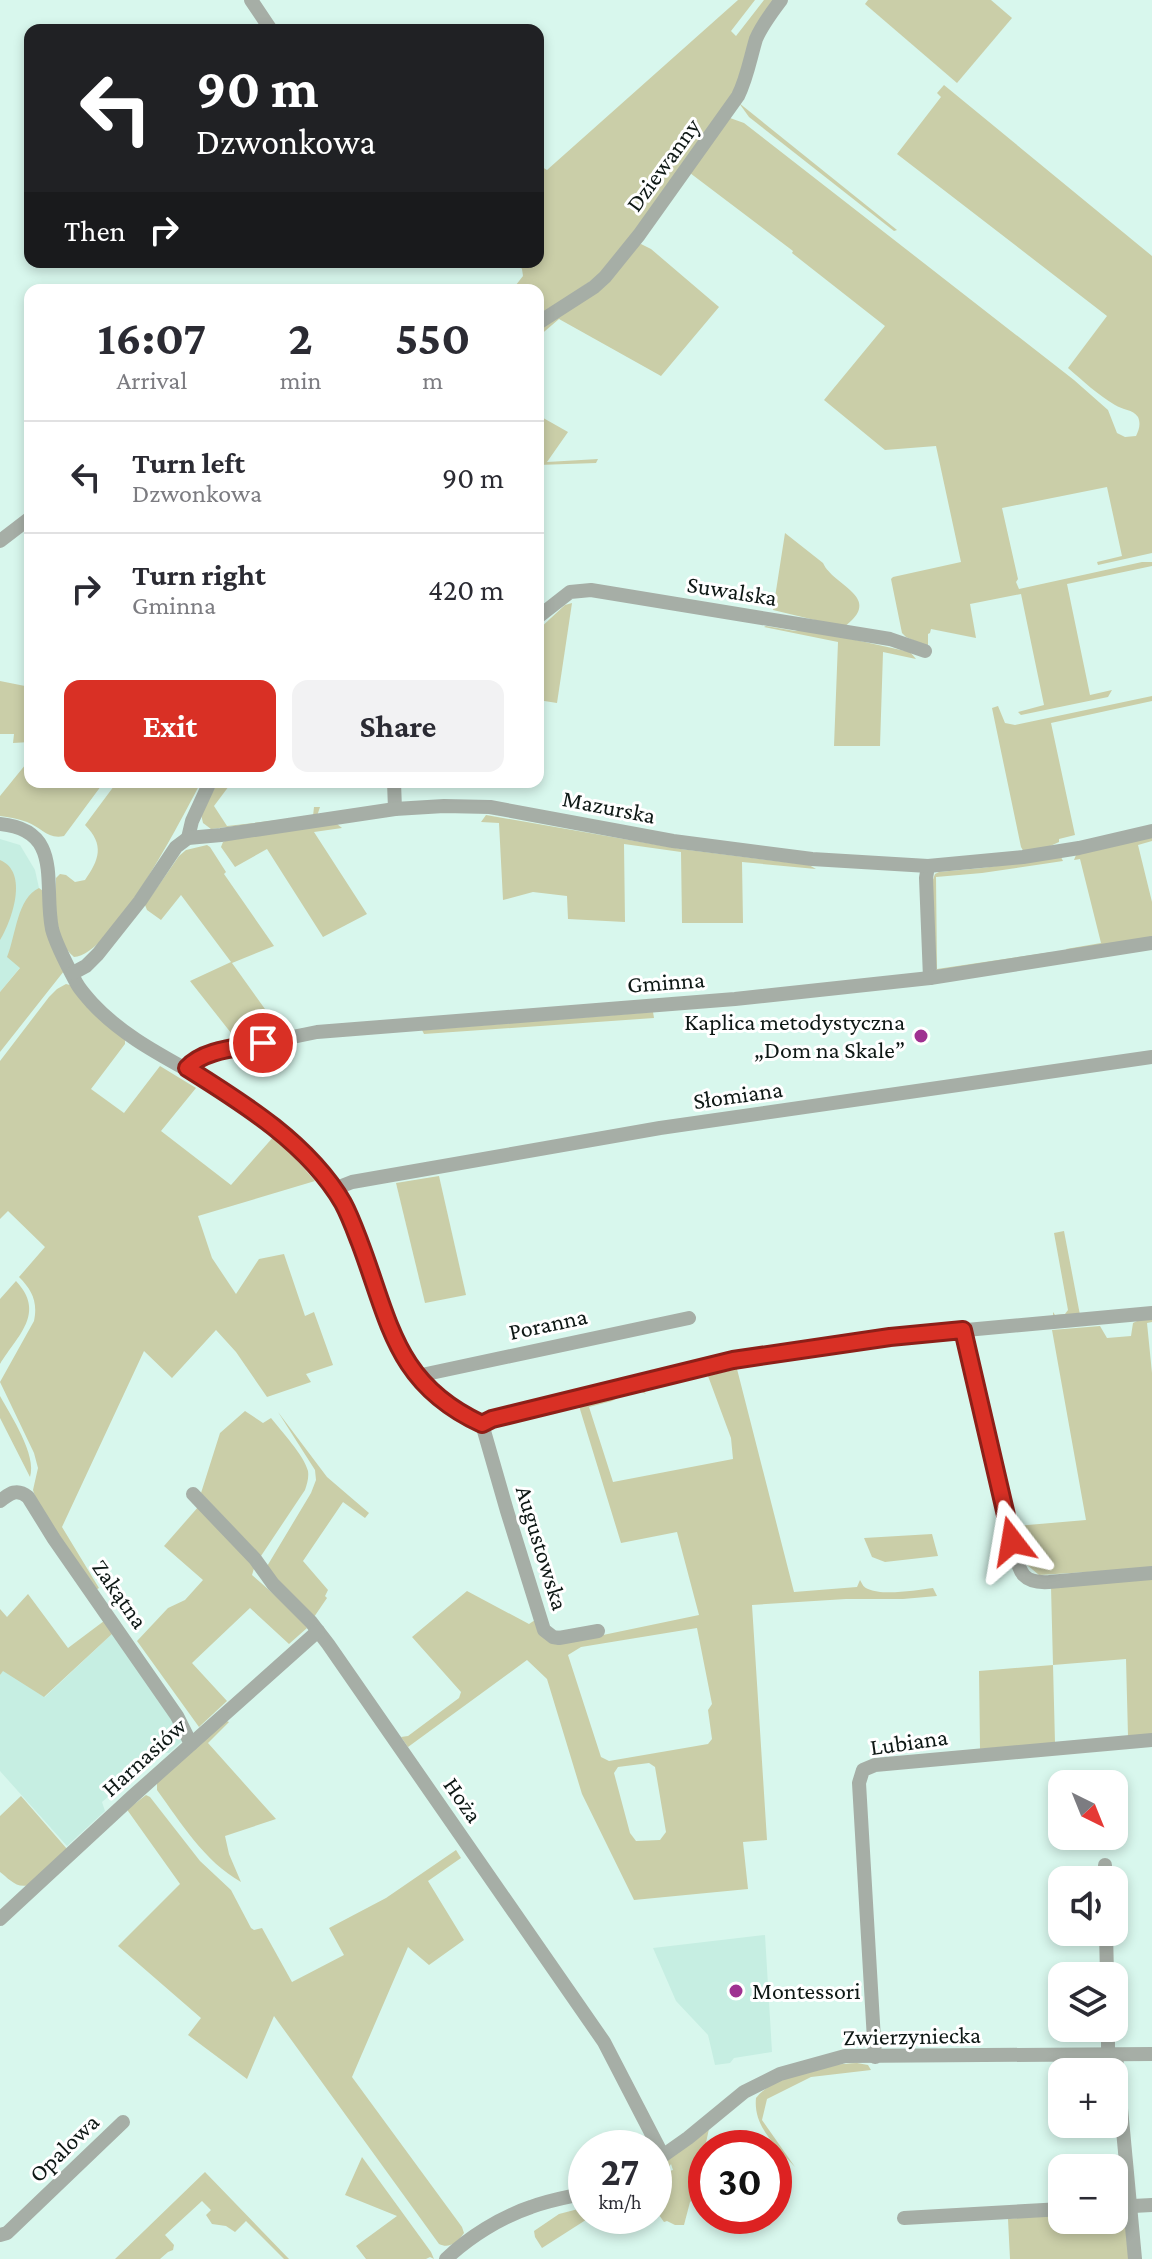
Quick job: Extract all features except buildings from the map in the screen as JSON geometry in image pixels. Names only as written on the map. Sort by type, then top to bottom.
[{"type":"street","points":[[251,0],[267,24]]},
{"type":"street","name":"Dziewanny","points":[[544,319],[594,287],[639,235],[731,108],[748,75],[757,37],[781,0]]},
{"type":"street","points":[[0,541],[24,523]]},
{"type":"street","name":"Suwalska","points":[[544,612],[570,592],[591,590],[890,639],[925,651]]},
{"type":"street","points":[[73,973],[98,954],[140,901],[176,847],[188,838],[207,788]]},
{"type":"street","points":[[394,788],[395,809]]},
{"type":"street","name":"Mazurska","points":[[188,838],[395,809],[490,807],[673,841],[812,859],[928,866],[1051,852],[1152,831]]},
{"type":"street","points":[[0,824],[31,834],[43,849],[48,870],[53,933],[79,987],[112,1022],[143,1046],[187,1068],[274,1126],[308,1159],[334,1189],[352,1223],[394,1340],[417,1376],[447,1403],[482,1424],[733,1360],[875,1339],[1152,1313]]},
{"type":"street","points":[[928,866],[930,978]]},
{"type":"street","name":"Gminna","points":[[187,1068],[193,1061],[209,1054],[317,1032],[735,999],[930,978],[1152,943]]},
{"type":"street","name":"Słomiana","points":[[334,1189],[352,1182],[660,1128],[1152,1057]]},
{"type":"street","name":"Poranna","points":[[417,1376],[689,1318]]},
{"type":"street","points":[[963,1330],[1012,1541],[1026,1580],[1036,1583],[1152,1573]]},
{"type":"street","name":"Augustowska","points":[[482,1424],[544,1630],[559,1638],[598,1631]]},
{"type":"street","name":"Zakątna","points":[[0,1501],[15,1491],[28,1497],[177,1716],[191,1744]]},
{"type":"street","name":"Hoża","points":[[193,1494],[318,1631],[604,2042],[645,2130]]},
{"type":"street","name":"Harnasiów","points":[[0,1919],[318,1631]]},
{"type":"street","name":"Lubiana","points":[[875,2057],[859,1783],[863,1770],[875,1765],[1152,1740]]},
{"type":"street","points":[[1110,2042],[1135,2259]]},
{"type":"street","name":"Zwierzyniecka","points":[[672,2149],[744,2092],[780,2074],[845,2056],[1152,2054]]},
{"type":"street","name":"Opalowa","points":[[0,2235],[7,2233],[123,2122]]},
{"type":"street","points":[[446,2259],[471,2239],[521,2211],[568,2198]]},
{"type":"street","points":[[1130,2206],[1152,2205]]},
{"type":"street","points":[[904,2218],[1048,2210]]},
{"type":"shaded area","points":[[738,0],[755,0],[731,31],[736,36],[764,0],[777,0],[741,81],[634,233],[601,274],[544,313],[544,284],[517,284],[523,276],[521,268],[544,268],[544,168],[547,170]]},
{"type":"shaded area","points":[[868,0],[991,0],[1012,18],[957,83],[865,4]]},
{"type":"shaded area","points":[[944,85],[1152,256],[1152,553],[1098,565],[1097,562],[1122,556],[1107,487],[1002,508],[1019,589],[1142,562],[1152,562],[1152,566],[1067,584],[1090,695],[1112,690],[1108,697],[1021,715],[1018,712],[1044,705],[1021,594],[970,604],[976,638],[931,629],[928,647],[902,633],[891,579],[961,562],[936,446],[885,450],[824,400],[885,326],[690,173],[730,118],[744,123],[1074,380],[1108,410],[1117,433],[1125,437],[1136,436],[1139,425],[1136,414],[1109,401],[1068,368],[1107,316],[897,154],[941,97],[937,93]]},
{"type":"shaded area","points":[[739,103],[897,230],[894,231],[749,117]]},
{"type":"shaded area","points":[[638,245],[651,249],[719,307],[661,376],[559,319],[544,332],[544,323]]},
{"type":"shaded area","points":[[544,418],[568,432],[547,462],[598,459],[596,463],[544,465]]},
{"type":"shaded area","points":[[785,533],[853,592],[859,608],[855,617],[844,627],[773,610]]},
{"type":"shaded area","points":[[572,603],[557,703],[544,701],[544,624],[565,605]]},
{"type":"shaded area","points":[[766,626],[795,631],[806,629],[910,652],[916,659],[883,652],[880,746],[834,746],[838,642]]},
{"type":"shaded area","points":[[0,681],[24,686],[24,742],[13,743],[14,734],[0,734]]},
{"type":"shaded area","points":[[1152,696],[1152,701],[1051,723],[1075,835],[1059,839],[1059,842],[1048,847],[1024,852],[992,708],[998,706],[1005,723],[1015,725]]},
{"type":"shaded area","points":[[24,766],[24,788],[100,788],[64,836],[58,837],[27,822],[0,816],[0,796]]},
{"type":"shaded area","points":[[113,788],[198,788],[163,852],[126,910],[90,951],[74,957],[67,950],[59,931],[56,878],[60,874],[66,875],[75,882],[85,880],[90,873],[98,852],[95,839],[85,825]]},
{"type":"shaded area","points":[[215,788],[228,788],[214,806],[227,826],[313,816],[314,807],[320,807],[317,816],[211,829],[203,823],[201,814]]},
{"type":"shaded area","points":[[486,815],[681,849],[809,865],[816,869],[742,862],[743,923],[682,923],[681,852],[624,844],[625,922],[568,919],[567,896],[533,892],[503,900],[499,823],[481,822]]},
{"type":"shaded area","points":[[337,824],[342,828],[314,832],[367,914],[323,937],[267,849],[235,867],[221,847],[227,840]]},
{"type":"shaded area","points":[[1152,837],[1152,841],[1138,845],[1152,902],[1152,937],[1069,954],[1066,949],[1101,943],[1080,859],[1074,860],[1076,855]]},
{"type":"shaded area","points":[[0,839],[20,845],[35,870],[39,888],[36,948],[0,992]]},
{"type":"shaded area","points":[[207,845],[274,946],[232,963],[280,1034],[232,1045],[226,1039],[235,1038],[190,981],[231,962],[181,895],[161,920],[145,905],[179,856],[186,850]]},
{"type":"shaded area","points":[[1061,857],[1063,861],[936,877],[937,969],[1051,954],[938,971],[934,967],[932,882],[935,874]]},
{"type":"shaded area","points":[[0,860],[9,866],[16,885],[13,909],[0,940]]},
{"type":"shaded area","points":[[39,888],[43,891],[64,971],[0,1052],[0,992],[20,968],[7,957],[22,908]]},
{"type":"shaded area","points":[[66,984],[125,1040],[91,1089],[124,1113],[160,1066],[196,1088],[161,1131],[231,1185],[275,1135],[315,1181],[198,1216],[212,1258],[236,1294],[259,1259],[284,1254],[305,1316],[314,1312],[333,1365],[306,1374],[311,1382],[267,1397],[236,1352],[216,1330],[172,1378],[144,1351],[62,1527],[99,1588],[94,1591],[36,1499],[33,1490],[38,1468],[34,1453],[0,1382],[34,1321],[33,1297],[19,1277],[45,1247],[8,1211],[0,1219],[0,1061],[49,997]]},
{"type":"shaded area","points":[[653,1012],[654,1018],[424,1034],[422,1030]]},
{"type":"shaded area","points":[[439,1176],[466,1295],[425,1303],[396,1183]]},
{"type":"shaded area","points":[[1064,1231],[1080,1315],[1053,1316],[1053,1312],[1055,1315],[1065,1314],[1068,1310],[1054,1233]]},
{"type":"shaded area","points":[[16,1281],[29,1303],[29,1314],[21,1333],[0,1364],[0,1299]]},
{"type":"shaded area","points":[[1152,1318],[1152,1322],[1147,1323],[1152,1373],[1152,1568],[1039,1575],[1026,1564],[1015,1526],[1086,1520],[1052,1330],[1100,1326],[1107,1338],[1131,1336],[1133,1323]]},
{"type":"shaded area","points":[[737,1369],[794,1592],[857,1587],[860,1580],[865,1587],[874,1591],[933,1588],[937,1596],[752,1605],[767,1840],[743,1842],[748,1889],[634,1900],[582,1794],[547,1679],[527,1660],[408,1747],[401,1737],[408,1736],[459,1698],[461,1692],[412,1637],[467,1591],[529,1624],[535,1620],[539,1631],[550,1642],[579,1640],[699,1615],[677,1532],[621,1543],[579,1406],[632,1388],[640,1387],[646,1394],[634,1389],[612,1401],[589,1407],[613,1482],[733,1459],[731,1438],[708,1376]],"holes":[[[697,1628],[712,1704],[708,1710],[712,1739],[708,1744],[609,1761],[601,1757],[568,1655],[581,1647]],[[649,1763],[655,1767],[666,1832],[660,1840],[636,1841],[630,1833],[614,1773],[618,1767]]]},
{"type":"shaded area","points":[[0,1396],[26,1447],[30,1458],[30,1477],[0,1418]]},
{"type":"shaded area","points":[[245,1411],[263,1423],[271,1418],[297,1451],[308,1471],[305,1490],[261,1556],[201,1493],[220,1433]]},
{"type":"shaded area","points":[[278,1412],[327,1477],[369,1513],[365,1518],[343,1502],[303,1561],[328,1590],[327,1598],[314,1617],[266,1568],[316,1480],[315,1470]]},
{"type":"shaded area","points":[[199,1506],[255,1565],[252,1575],[303,1620],[307,1628],[289,1644],[250,1608],[192,1663],[227,1701],[199,1727],[137,1641],[168,1608],[185,1600],[203,1580],[164,1546]]},
{"type":"shaded area","points":[[932,1534],[938,1556],[885,1562],[872,1557],[864,1538]]},
{"type":"shaded area","points":[[1152,1578],[1152,1734],[1128,1736],[1126,1659],[1053,1665],[1051,1587]]},
{"type":"shaded area","points":[[28,1594],[68,1648],[104,1621],[113,1633],[44,1697],[3,1671],[0,1675],[0,1609],[7,1617]]},
{"type":"shaded area","points":[[113,1633],[175,1719],[182,1741],[169,1753],[160,1752],[102,1802],[105,1811],[67,1846],[0,1771],[0,1675],[3,1670],[45,1697]]},
{"type":"shaded area","points":[[1053,1665],[1055,1743],[980,1749],[979,1671]]},
{"type":"shaded area","points":[[224,1720],[229,1722],[208,1743],[276,1819],[225,1836],[241,1882],[204,1852],[157,1790],[157,1783]]},
{"type":"shaded area","points":[[146,1795],[200,1861],[231,1890],[251,1928],[262,1928],[292,1982],[344,1955],[329,1928],[386,1898],[456,1850],[461,1858],[428,1881],[464,1940],[429,1965],[408,1947],[352,2077],[462,2227],[464,2233],[456,2242],[446,2246],[439,2244],[274,2016],[247,2079],[188,2035],[201,2018],[118,1946],[180,1884],[128,1811]]},
{"type":"shaded area","points":[[21,1796],[67,1849],[24,1886],[0,1872],[0,1816]]},
{"type":"shaded area","points":[[765,1935],[772,2052],[734,2058],[730,2063],[715,2065],[708,2035],[676,2001],[653,1948]]},
{"type":"shaded area","points":[[857,2063],[868,2065],[871,2070],[811,2077],[767,2099],[762,2120],[769,2130],[764,2130],[758,2118],[756,2098],[789,2077]]},
{"type":"shaded area","points":[[688,2141],[688,2210],[684,2225],[672,2224],[672,2153]]},
{"type":"shaded area","points":[[362,2157],[434,2259],[366,2259],[356,2246],[397,2216],[345,2195]]},
{"type":"shaded area","points":[[205,2172],[289,2259],[284,2259],[246,2221],[235,2232],[226,2226],[212,2224],[206,2215],[211,2210],[202,2201],[165,2235],[174,2245],[173,2250],[160,2259],[115,2259]]},
{"type":"shaded area","points":[[568,2212],[568,2231],[542,2248],[534,2231],[559,2214]]},
{"type":"shaded area","points":[[1048,2215],[1048,2234],[1128,2234],[1129,2227],[1132,2259],[1010,2259],[1008,2219]]},
{"type":"place","name":"Kaplica metodystyczna „Dom na Skale”","points":[[921,1036]]},
{"type":"place","name":"Montessori","points":[[736,1991]]},
{"type":"route","points":[[263,1043],[209,1054],[193,1061],[187,1068],[274,1126],[334,1189],[352,1223],[397,1346],[417,1376],[447,1403],[482,1424],[733,1360],[890,1337],[963,1330],[1012,1541]]}]
